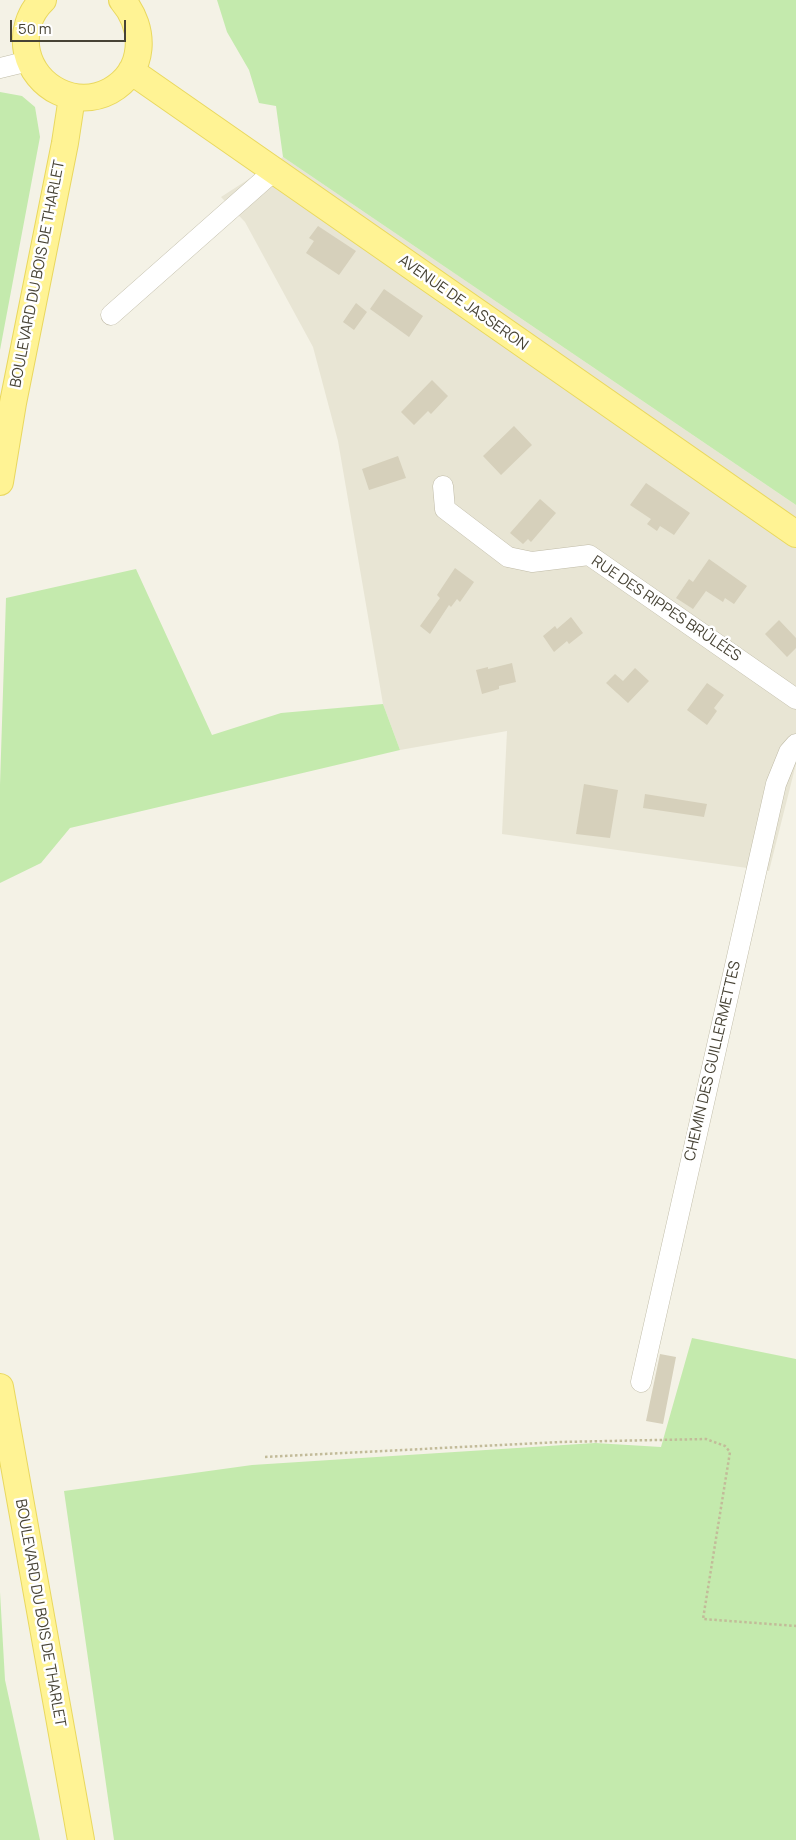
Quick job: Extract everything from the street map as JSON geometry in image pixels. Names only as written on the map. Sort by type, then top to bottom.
[{"type":"main road","points":[[38,2],[32,14],[26,37],[29,61],[48,86],[72,97],[82,98],[97,96],[110,91],[122,82],[131,71],[138,53],[139,33],[136,20],[122,0]]},
{"type":"main road","name":"AVENUE DE JASSERON","points":[[131,71],[796,534]]},
{"type":"main road","name":"BOULEVARD DU BOIS DE THARLET","points":[[0,482],[13,403],[65,143],[72,97]]},
{"type":"main road","name":"BOULEVARD DU BOIS DE THARLET","points":[[0,1387],[80,1840]]},
{"type":"street","points":[[0,68],[29,61]]},
{"type":"street","points":[[111,315],[274,171]]},
{"type":"street","name":"RUE DES RIPPES BRÛLÉES","points":[[443,486],[445,509],[508,557],[532,562],[589,555],[796,698]]},
{"type":"street","name":"CHEMIN DES GUILLERMETTES","points":[[641,1382],[776,784],[789,752],[796,744]]},
{"type":"path","points":[[265,1457],[560,1442],[706,1439],[725,1446],[730,1452],[703,1619],[796,1626]]},
{"type":"shaded area","points":[[283,157],[796,505],[796,764],[769,871],[502,834],[507,731],[400,750],[383,704],[338,441],[313,347],[245,222],[221,197]]},
{"type":"green space","points":[[217,0],[796,0],[796,505],[283,157],[276,106],[259,103],[249,70],[227,32]]},
{"type":"green space","points":[[0,92],[22,96],[35,107],[40,137],[0,350]]},
{"type":"green space","points":[[136,569],[212,735],[281,713],[383,704],[400,750],[70,828],[41,863],[0,883],[0,785],[6,598]]},
{"type":"green space","points":[[692,1338],[796,1359],[796,1840],[114,1840],[64,1491],[252,1465],[595,1443],[661,1447]]},
{"type":"green space","points":[[0,1592],[5,1680],[40,1840],[0,1840]]},
{"type":"building","points":[[318,226],[356,251],[339,275],[306,253],[314,241],[309,238]]},
{"type":"building","points":[[384,289],[423,316],[409,337],[370,309]]},
{"type":"building","points":[[356,303],[367,312],[354,330],[343,322]]},
{"type":"building","points":[[432,380],[448,396],[431,414],[428,411],[414,425],[401,412]]},
{"type":"building","points":[[514,426],[532,445],[501,475],[483,456]]},
{"type":"building","points":[[398,456],[406,478],[369,490],[362,469]]},
{"type":"building","points":[[646,483],[690,513],[674,535],[660,526],[657,531],[647,524],[651,519],[630,505]]},
{"type":"building","points":[[540,499],[556,513],[531,542],[528,539],[523,544],[510,533]]},
{"type":"building","points":[[709,559],[747,586],[734,604],[725,598],[723,602],[706,591],[693,609],[676,598],[689,579],[693,582]]},
{"type":"building","points":[[455,568],[474,582],[460,602],[457,599],[451,607],[449,605],[430,634],[420,626],[440,598],[437,595]]},
{"type":"building","points":[[571,617],[583,633],[569,644],[567,641],[554,652],[543,636],[555,626],[557,629]]},
{"type":"building","points":[[779,620],[796,638],[796,648],[787,657],[765,634]]},
{"type":"building","points":[[512,663],[516,682],[499,686],[499,689],[482,694],[476,670]]},
{"type":"building","points":[[635,668],[649,681],[628,703],[606,683],[615,674],[623,681]]},
{"type":"building","points":[[707,683],[724,695],[714,708],[717,711],[707,725],[687,710]]},
{"type":"building","points":[[584,784],[618,790],[610,838],[576,834]]},
{"type":"building","points":[[645,794],[707,804],[704,817],[643,808]]},
{"type":"building","points":[[660,1354],[676,1357],[663,1424],[646,1421]]}]
